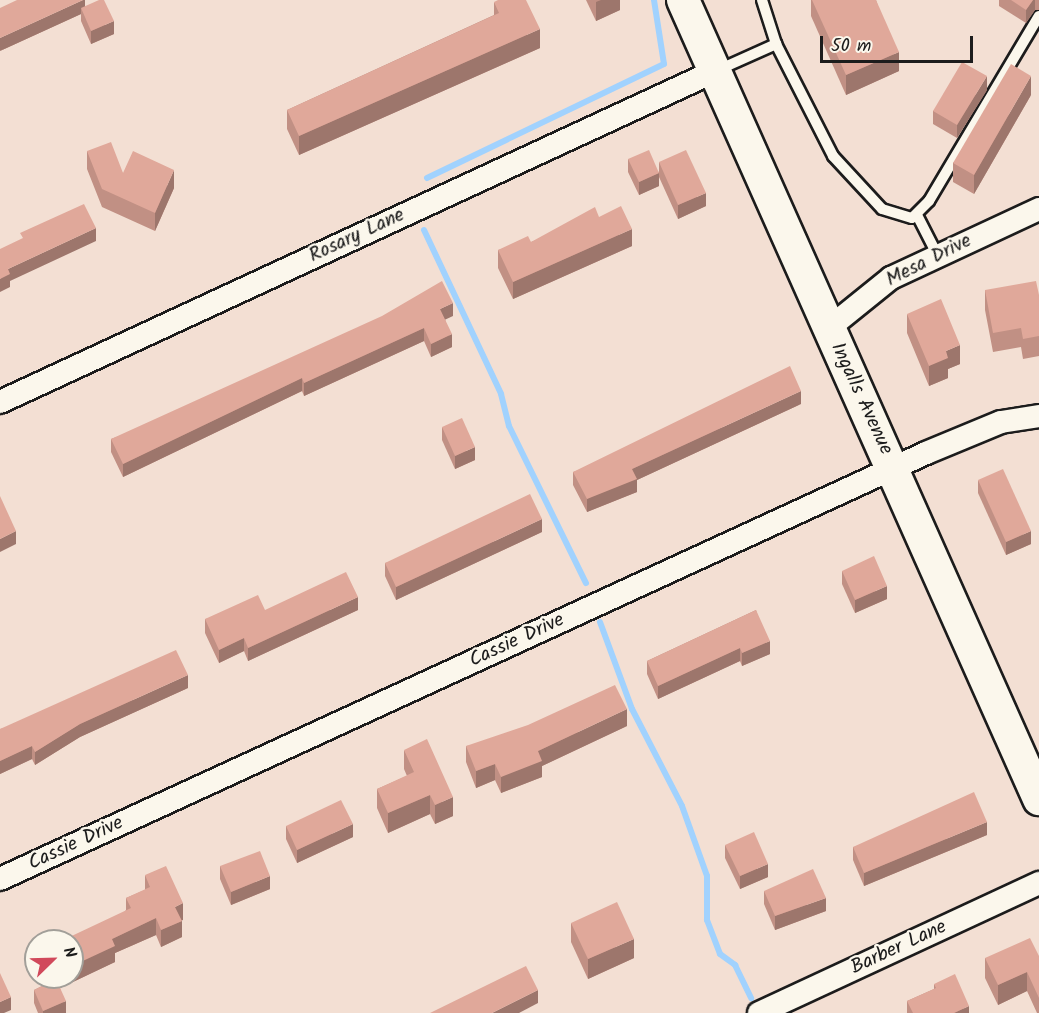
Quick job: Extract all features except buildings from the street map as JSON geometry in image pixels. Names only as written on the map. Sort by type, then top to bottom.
[{"type":"street","name":"Ingalls Avenue","points":[[683,0],[1039,798]]},
{"type":"street","name":"Rosary Lane","points":[[0,402],[715,71]]},
{"type":"street","name":"Mesa Drive","points":[[829,328],[882,283],[937,254],[1039,209]]},
{"type":"street","name":"Cassie Drive","points":[[0,879],[893,468],[1001,422],[1039,416]]},
{"type":"street","name":"Barber Lane","points":[[759,1013],[1039,883]]},
{"type":"lane","points":[[762,0],[776,44],[833,156],[882,209],[917,215]]},
{"type":"lane","points":[[917,215],[1039,16]]},
{"type":"lane","points":[[715,71],[776,44]]},
{"type":"lane","points":[[917,215],[937,254]]},
{"type":"waterway","points":[[427,178],[664,64],[654,0]]},
{"type":"waterway","points":[[424,230],[501,394],[509,426],[586,583]]},
{"type":"waterway","points":[[600,622],[632,709],[682,806],[707,876],[707,920],[720,954],[735,965],[751,998]]}]
